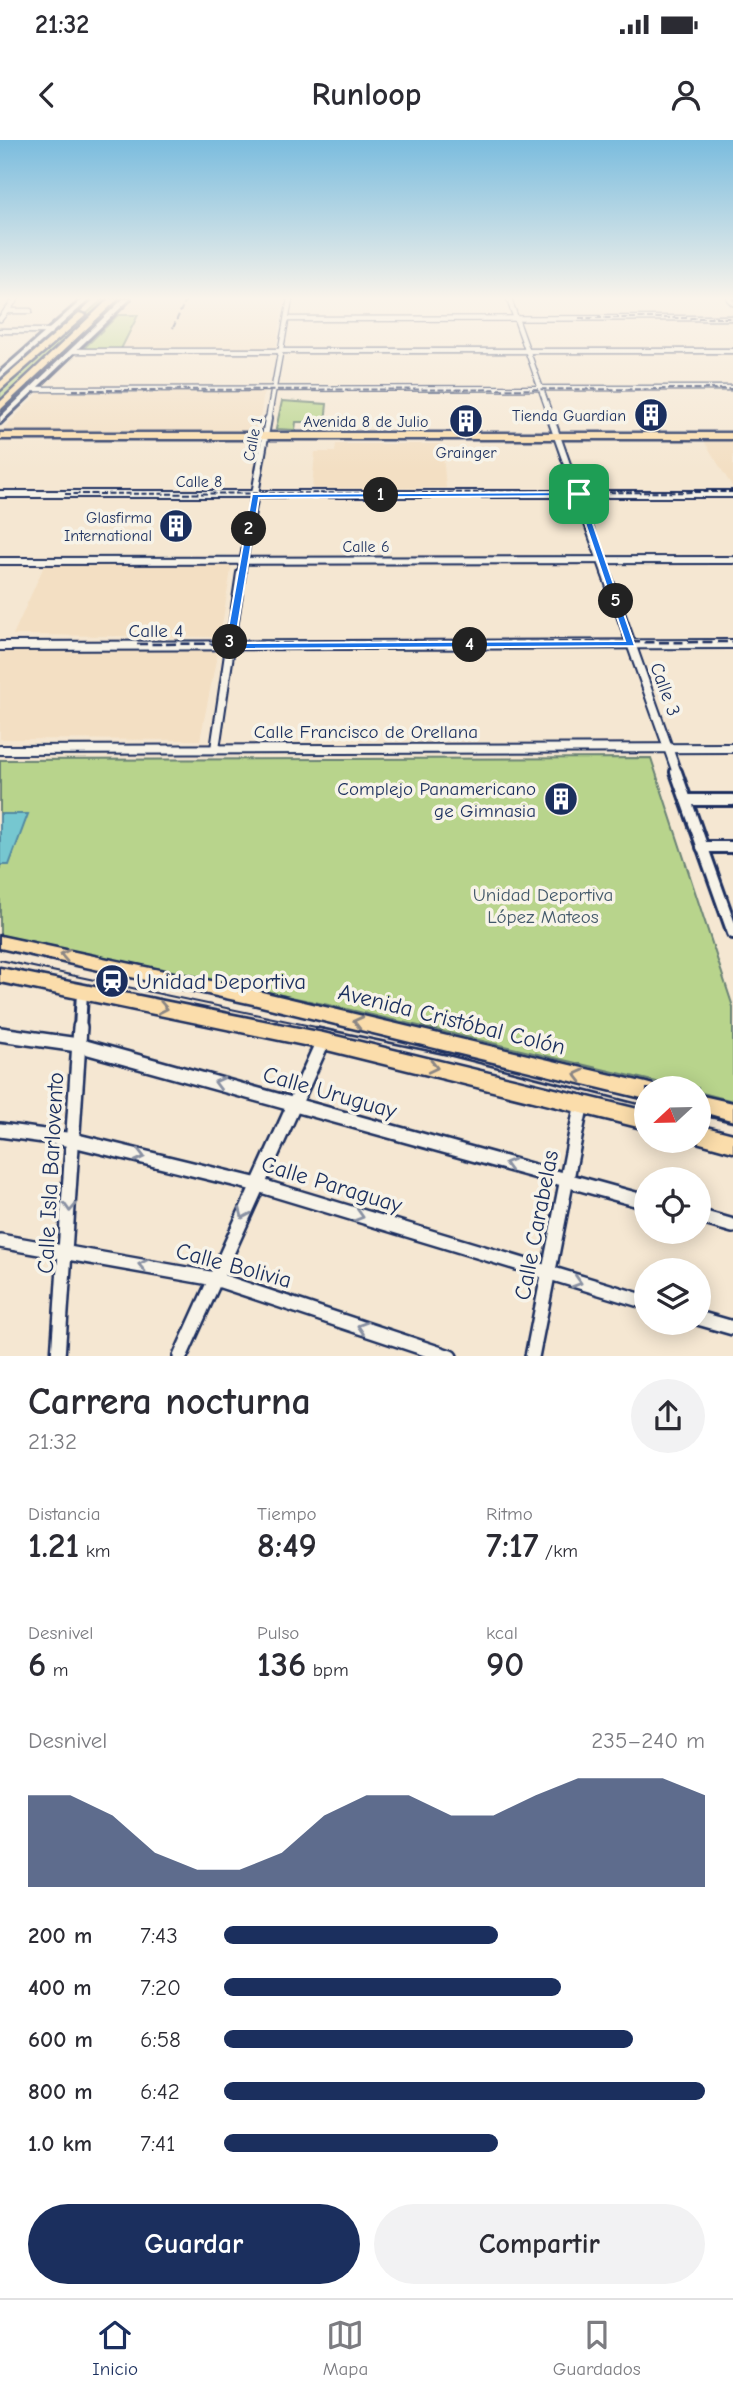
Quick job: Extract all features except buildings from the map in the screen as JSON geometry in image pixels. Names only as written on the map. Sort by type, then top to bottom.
[{"type":"highway","points":[[0,387],[34,356]]},
{"type":"highway","points":[[0,407],[55,356]]},
{"type":"highway","points":[[49,361],[56,356]]},
{"type":"main road","points":[[0,376],[23,356]]},
{"type":"main road","points":[[0,421],[68,356]]},
{"type":"main road","name":"Avenida 8 de Julio","points":[[0,436],[733,436]]},
{"type":"main road","name":"Avenida Cristóbal Colón","points":[[0,942],[253,997],[634,1088]]},
{"type":"main road","points":[[0,975],[323,1041],[634,1116]]},
{"type":"main road","points":[[711,1107],[733,1112]]},
{"type":"main road","points":[[711,1137],[733,1143]]},
{"type":"street","name":"Calle 1","points":[[215,749],[243,560],[281,356]]},
{"type":"street","name":"Calle 3","points":[[529,356],[733,933]]},
{"type":"street","points":[[32,390],[733,388]]},
{"type":"street","name":"Calle 8","points":[[0,494],[733,494]]},
{"type":"street","name":"Calle 6","points":[[0,561],[733,560]]},
{"type":"street","name":"Calle 4","points":[[0,646],[733,644]]},
{"type":"street","name":"Calle Francisco de Orellana","points":[[0,750],[733,748]]},
{"type":"street","points":[[686,800],[733,800]]},
{"type":"street","points":[[702,847],[733,847]]},
{"type":"street","name":"Calle Isla Barlovento","points":[[58,1356],[82,992]]},
{"type":"street","name":"Calle Uruguay","points":[[0,1034],[78,1045],[634,1199]]},
{"type":"street","points":[[180,1356],[323,1041]]},
{"type":"street","name":"Calle Carabelas","points":[[532,1356],[582,1102]]},
{"type":"street","name":"Calle Paraguay","points":[[0,1130],[73,1140],[258,1185],[634,1298]]},
{"type":"street","points":[[711,1220],[733,1226]]},
{"type":"street","name":"Calle Bolivia","points":[[0,1241],[215,1279],[450,1356]]},
{"type":"street","points":[[711,1322],[733,1328]]},
{"type":"shaded area","points":[[264,392],[258,432],[0,432],[39,393]]},
{"type":"shaded area","points":[[704,441],[733,441],[733,488]]},
{"type":"shaded area","points":[[336,444],[442,444],[446,488],[312,489],[315,452],[335,452]]},
{"type":"shaded area","points":[[232,564],[220,637],[13,635],[44,566]]},
{"type":"shaded area","points":[[0,650],[218,650],[200,740],[0,739]]},
{"type":"green space","points":[[40,356],[51,356],[0,403],[0,392]]},
{"type":"green space","points":[[282,401],[327,404],[325,422],[296,422],[295,430],[276,429]]},
{"type":"green space","name":"Unidad Deportiva López Mateos","points":[[651,758],[733,1007],[733,1101],[711,1095],[711,1076],[634,1077],[338,1007],[0,935],[0,760]]},
{"type":"water","points":[[0,814],[28,814],[9,865],[0,865]]},
{"type":"tram line","points":[[0,960],[325,1029]]},
{"type":"tram line","points":[[316,1027],[448,1055],[634,1103]]},
{"type":"tram line","points":[[711,1116],[733,1122]]},
{"type":"railway","points":[[73,390],[733,389]]},
{"type":"railway","points":[[65,494],[733,492]]},
{"type":"railway","points":[[137,644],[733,642]]},
{"type":"place","name":"Tienda Guardian","points":[[651,415]]},
{"type":"place","name":"Grainger","points":[[466,421]]},
{"type":"place","name":"Glasfirma International","points":[[176,526]]},
{"type":"place","name":"Complejo Panamericano ge Gimnasia","points":[[561,799]]},
{"type":"place","name":"Unidad Deportiva","points":[[112,981]]},
{"type":"route","points":[[579,494],[631,644],[230,646],[255,496],[579,494]]}]
